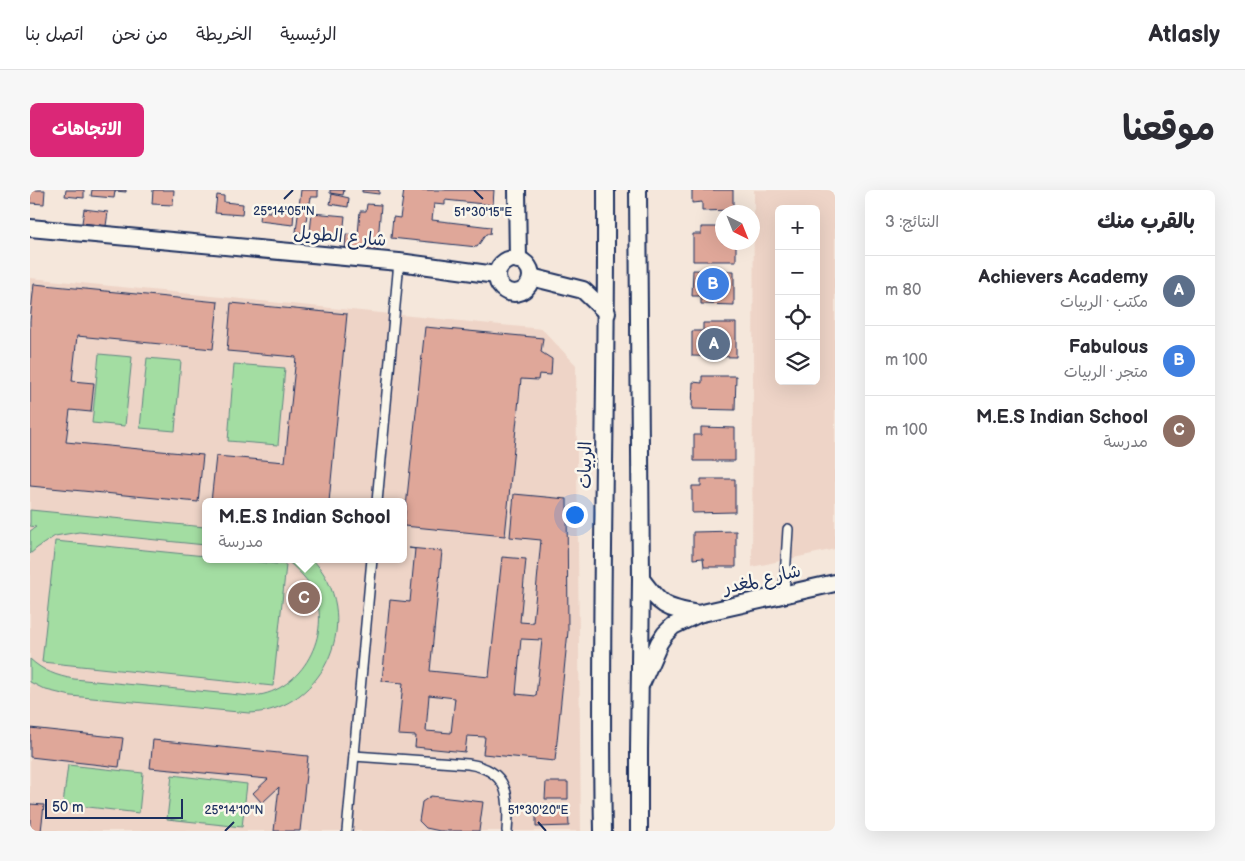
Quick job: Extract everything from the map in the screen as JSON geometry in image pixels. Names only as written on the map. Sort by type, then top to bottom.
[{"type":"street","points":[[517,190],[518,260]]},
{"type":"street","name":"الربيات","points":[[603,831],[602,748],[607,313],[606,190]]},
{"type":"street","points":[[638,190],[641,579],[640,831]]},
{"type":"street","name":"شارع الطويل","points":[[30,228],[399,262],[496,275]]},
{"type":"street","points":[[518,260],[525,263],[530,270],[531,277],[528,286],[522,292],[513,294],[504,291],[498,284],[496,275],[504,263],[518,260]]},
{"type":"street","points":[[531,277],[583,290],[607,313]]},
{"type":"street","name":"شارع لمغدر","points":[[641,579],[655,598],[665,606],[674,610],[698,614]]},
{"type":"street","name":"شارع لمغدر","points":[[640,688],[659,643],[673,626],[698,614],[835,583]]},
{"type":"lane","points":[[377,498],[399,262]]},
{"type":"lane","points":[[784,594],[788,529]]},
{"type":"lane","points":[[347,831],[372,563]]},
{"type":"lane","points":[[354,756],[468,764],[488,769],[496,776],[507,792],[509,802],[507,831]]},
{"type":"shaded area","points":[[754,190],[835,190],[835,549],[752,567],[754,250],[760,250],[760,205],[754,205]]},
{"type":"shaded area","points":[[30,278],[542,329],[576,365],[581,831],[30,831]]},
{"type":"green space","points":[[99,354],[132,357],[125,426],[92,423]]},
{"type":"green space","points":[[147,358],[181,361],[175,431],[140,428]]},
{"type":"green space","points":[[234,364],[285,368],[278,445],[228,441]]},
{"type":"green space","points":[[30,510],[202,527],[202,545],[79,532],[55,536],[30,554],[30,531],[36,527],[30,526]]},
{"type":"green space","points":[[55,541],[202,556],[202,563],[268,563],[286,565],[273,686],[42,662]]},
{"type":"green space","points":[[289,563],[315,563],[328,581],[336,606],[336,631],[330,656],[317,678],[299,696],[276,708],[249,713],[71,696],[46,690],[30,682],[30,659],[40,667],[51,672],[74,679],[250,696],[267,693],[283,686],[296,675],[307,661],[315,646],[319,629],[319,611],[315,594],[306,579]]},
{"type":"green space","points":[[68,765],[143,773],[139,813],[63,804]]},
{"type":"green space","points":[[172,775],[247,784],[242,827],[167,819]]},
{"type":"building","points":[[30,190],[45,190],[44,204],[30,203]]},
{"type":"building","points":[[66,190],[84,190],[84,198],[65,196]]},
{"type":"building","points":[[92,190],[126,190],[126,192],[115,191],[114,198],[91,196]]},
{"type":"building","points":[[153,190],[174,190],[173,205],[152,204]]},
{"type":"building","points":[[301,190],[318,190],[318,197],[311,197],[310,203],[308,203],[305,233],[296,232]]},
{"type":"building","points":[[330,190],[344,190],[343,195],[330,193]]},
{"type":"building","points":[[362,190],[379,190],[379,194],[362,192]]},
{"type":"building","points":[[404,190],[494,190],[493,205],[445,200],[445,205],[434,204],[432,220],[491,227],[490,234],[486,234],[477,247],[391,238],[393,217],[400,218]]},
{"type":"building","points":[[692,190],[733,190],[733,205],[715,205],[715,211],[702,211],[702,202],[692,203]]},
{"type":"building","points":[[332,194],[349,198],[348,207],[330,204]]},
{"type":"building","points":[[217,195],[224,196],[224,202],[243,204],[242,215],[215,213]]},
{"type":"building","points":[[367,204],[381,205],[377,253],[345,251],[346,234],[358,235],[360,211],[366,211]]},
{"type":"building","points":[[271,207],[294,210],[293,225],[259,221],[260,211],[270,212]]},
{"type":"building","points":[[84,209],[108,212],[106,226],[82,223]]},
{"type":"building","points":[[312,213],[345,216],[343,235],[310,232]]},
{"type":"building","points":[[701,227],[715,227],[715,250],[736,250],[736,261],[693,261],[693,234],[701,234]]},
{"type":"building","points":[[693,270],[734,271],[734,305],[701,304],[701,296],[692,296]]},
{"type":"building","points":[[34,284],[218,302],[213,349],[77,336],[72,381],[94,383],[91,412],[70,410],[66,442],[203,455],[198,502],[30,486],[30,321]]},
{"type":"building","points":[[231,303],[347,314],[329,498],[211,498],[216,456],[285,462],[296,357],[227,351]]},
{"type":"building","points":[[703,323],[736,323],[736,357],[692,356],[692,331],[703,331]]},
{"type":"building","points":[[425,327],[543,338],[541,352],[552,359],[551,375],[539,374],[538,380],[521,379],[505,536],[407,526],[407,498]]},
{"type":"building","points":[[702,376],[736,376],[735,410],[692,409],[693,382],[702,383]]},
{"type":"building","points":[[701,427],[735,428],[735,461],[694,461],[694,435],[701,435]]},
{"type":"building","points":[[701,479],[735,479],[735,512],[692,513],[692,486],[701,486]]},
{"type":"building","points":[[514,494],[567,499],[568,631],[555,761],[483,754],[485,737],[467,736],[465,752],[415,747],[416,736],[398,735],[403,683],[382,681],[390,600],[410,602],[415,549],[409,548],[442,551],[430,671],[489,677],[502,557],[526,559],[520,622],[533,623],[541,540],[510,537]],"holes":[[[521,639],[542,640],[536,696],[516,694]],[[429,695],[455,698],[451,733],[426,731]]]},
{"type":"building","points":[[736,531],[736,567],[704,567],[703,558],[693,559],[693,532]]},
{"type":"building","points":[[30,728],[123,738],[119,767],[30,757]]},
{"type":"building","points":[[153,740],[308,756],[300,831],[274,831],[279,787],[262,803],[253,793],[268,779],[150,768]]},
{"type":"building","points":[[546,782],[568,782],[568,799],[545,799]]},
{"type":"building","points":[[431,796],[483,802],[479,831],[440,831],[426,828],[419,821],[422,802]]},
{"type":"building","points":[[30,804],[44,805],[41,831],[30,831]]},
{"type":"building","points":[[568,808],[569,826],[536,827],[536,809]]},
{"type":"place","name":"Fabulous","points":[[713,284]]},
{"type":"place","name":"Achievers Academy","points":[[714,344]]},
{"type":"place","name":"M.E.S Indian School","points":[[304,598]]}]
